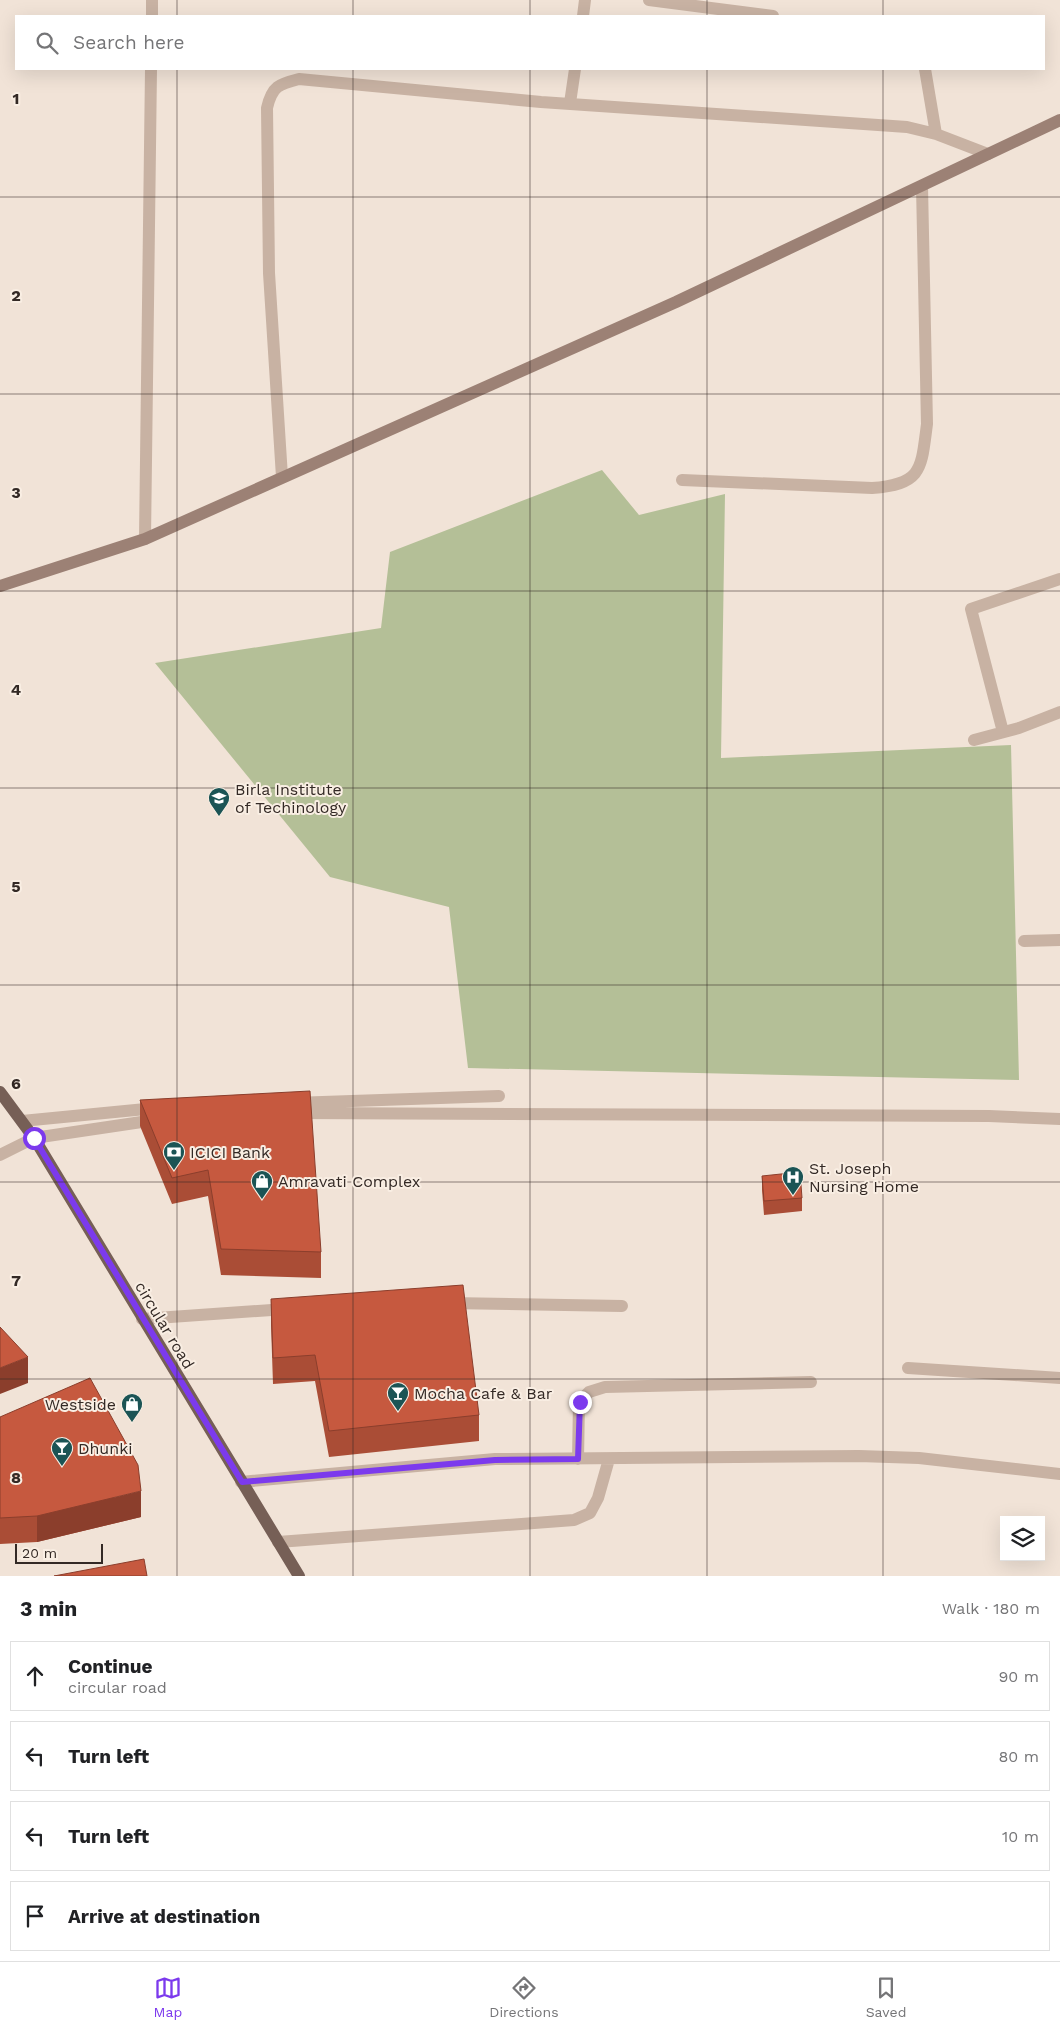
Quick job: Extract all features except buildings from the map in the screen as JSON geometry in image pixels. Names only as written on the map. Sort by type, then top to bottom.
[{"type":"main road","points":[[0,586],[145,539],[676,302],[1060,120]]},
{"type":"main road","name":"circular road","points":[[0,1092],[34,1138],[299,1576]]},
{"type":"street","points":[[152,0],[152,15]]},
{"type":"street","points":[[583,15],[585,0]]},
{"type":"street","points":[[649,0],[765,15]]},
{"type":"street","points":[[145,539],[151,70]]},
{"type":"street","points":[[570,103],[575,70]]},
{"type":"street","points":[[925,70],[936,134]]},
{"type":"street","points":[[282,477],[269,273],[267,108],[270,93],[282,83],[300,79],[570,103],[907,127],[936,134],[988,154]]},
{"type":"street","points":[[682,480],[872,488],[895,486],[912,478],[922,462],[927,424],[922,186]]},
{"type":"street","points":[[1003,732],[972,609],[1060,579]]},
{"type":"street","points":[[974,740],[1060,712]]},
{"type":"street","points":[[1024,941],[1060,940]]},
{"type":"street","points":[[499,1096],[283,1108],[1060,1118]]},
{"type":"street","points":[[22,1121],[168,1107]]},
{"type":"street","points":[[0,1155],[34,1138],[144,1121],[163,1120]]},
{"type":"street","points":[[432,1304],[462,1302],[622,1306]]},
{"type":"street","points":[[142,1319],[301,1309]]},
{"type":"street","points":[[908,1368],[1060,1378]]},
{"type":"street","points":[[578,1459],[580,1402],[589,1392],[605,1387],[811,1382]]},
{"type":"street","points":[[242,1482],[495,1460],[868,1456],[919,1458],[1060,1474]]},
{"type":"street","points":[[278,1542],[574,1520],[590,1513],[598,1498],[609,1459]]},
{"type":"green space","points":[[602,470],[639,515],[725,494],[721,758],[1011,745],[1019,1080],[468,1068],[449,907],[330,877],[155,663],[381,628],[390,552]]},
{"type":"place","name":"Birla Institute of Techinology","points":[[219,817]]},
{"type":"place","name":"ICICI Bank","points":[[174,1171]]},
{"type":"place","name":"St. Joseph Nursing Home","points":[[793,1196]]},
{"type":"place","name":"Amravati Complex","points":[[262,1200]]},
{"type":"place","name":"Mocha Cafe & Bar","points":[[398,1412]]},
{"type":"place","name":"Westside","points":[[132,1423]]},
{"type":"place","name":"Dhunki","points":[[62,1467]]},
{"type":"route","points":[[34,1138],[242,1482],[495,1460],[578,1459],[580,1402]]}]
